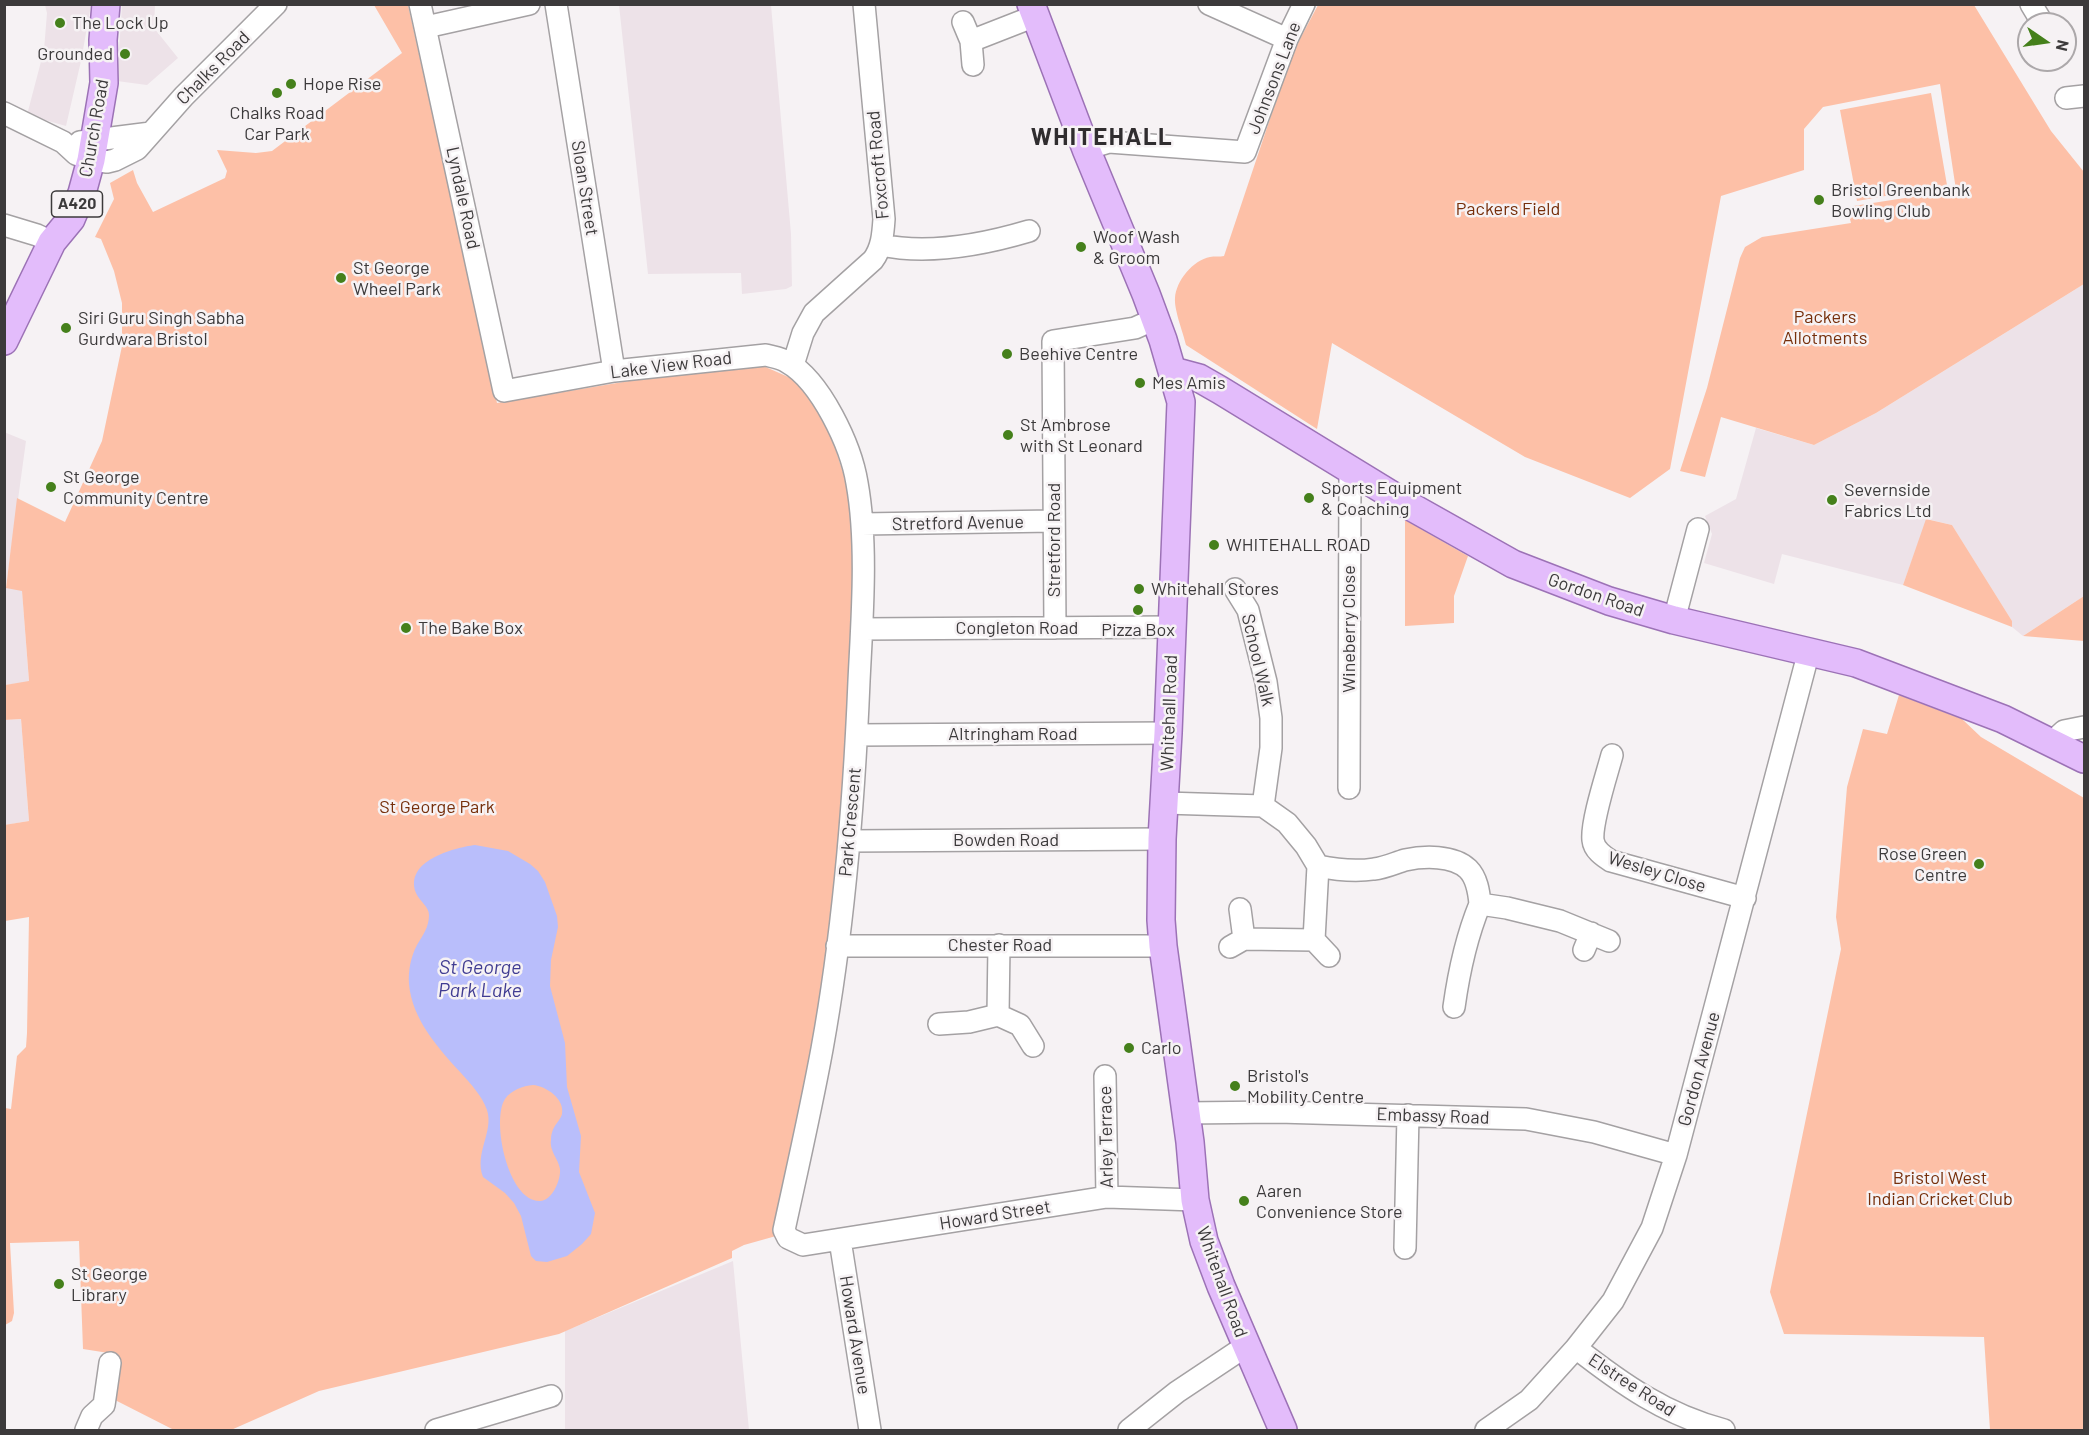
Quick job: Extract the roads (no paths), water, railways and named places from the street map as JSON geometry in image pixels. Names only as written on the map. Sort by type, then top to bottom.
[{"type":"main road","name":"Church Road","points":[[4,341],[52,242],[71,219],[82,193],[81,148],[88,91],[103,40],[106,4]]},
{"type":"main road","name":"Whitehall Road","points":[[1033,10],[1155,319],[1181,402],[1162,838],[1162,946],[1196,1200],[1204,1241],[1283,1431]]},
{"type":"main road","name":"Gordon Road","points":[[1173,371],[1198,378],[1221,390],[1350,470],[1513,564],[1578,591],[1674,620],[1856,663],[2003,719],[2085,759]]},
{"type":"street","name":"Chalks Road","points":[[81,148],[107,162],[137,149],[184,96],[276,4]]},
{"type":"street","name":"Lyndale Road","points":[[420,4],[504,391]]},
{"type":"street","points":[[426,27],[530,4]]},
{"type":"street","name":"Sloan Street","points":[[556,4],[614,371]]},
{"type":"street","name":"Foxcroft Road","points":[[793,365],[803,333],[814,313],[873,260],[880,245],[884,219],[864,4]]},
{"type":"street","points":[[1209,4],[1287,39]]},
{"type":"street","name":"Johnsons Lane","points":[[1086,149],[1109,142],[1245,152],[1287,39],[1304,4]]},
{"type":"street","points":[[972,64],[967,31],[1033,10]]},
{"type":"street","points":[[5,115],[81,148]]},
{"type":"street","points":[[4,225],[52,242]]},
{"type":"street","points":[[880,245],[913,249],[948,247],[990,241],[1029,231]]},
{"type":"street","name":"Stretford Road","points":[[1055,628],[1053,341],[1135,328],[1155,319]]},
{"type":"street","name":"Lake View Road","points":[[504,391],[614,371],[766,355],[785,360],[793,365],[822,397]]},
{"type":"street","name":"Park Crescent","points":[[796,1243],[788,1238],[784,1230],[822,1048],[837,946],[849,842],[862,629],[862,524],[857,481],[840,429],[822,397]]},
{"type":"street","name":"Wineberry Close","points":[[1349,788],[1350,470]]},
{"type":"street","name":"Stretford Avenue","points":[[862,524],[1054,517]]},
{"type":"street","points":[[1674,620],[1698,529]]},
{"type":"street","name":"School Walk","points":[[1235,589],[1248,610],[1266,682],[1271,748],[1263,806]]},
{"type":"street","name":"Congleton Road","points":[[862,629],[1172,627]]},
{"type":"street","name":"Gordon Avenue","points":[[1486,1431],[1529,1400],[1576,1348],[1613,1301],[1652,1228],[1676,1155],[1809,651]]},
{"type":"street","points":[[2052,742],[2064,731],[2085,726]]},
{"type":"street","name":"Altringham Road","points":[[857,735],[1168,733]]},
{"type":"street","name":"Wesley Close","points":[[1612,755],[1594,825],[1593,840],[1600,854],[1611,861],[1745,898]]},
{"type":"street","points":[[1165,803],[1263,806],[1287,822],[1306,846],[1318,867],[1314,940],[1329,956]]},
{"type":"street","name":"Bowden Road","points":[[849,842],[1162,838]]},
{"type":"street","points":[[1318,867],[1344,871],[1376,869],[1427,857],[1449,860],[1468,869],[1479,891],[1480,904],[1469,930],[1466,986],[1454,1007]]},
{"type":"street","points":[[1480,904],[1560,921],[1595,942]]},
{"type":"street","points":[[1240,909],[1237,943],[1314,940]]},
{"type":"street","points":[[998,1015],[999,945]]},
{"type":"street","name":"Chester Road","points":[[837,946],[1162,946]]},
{"type":"street","points":[[939,1024],[969,1022],[998,1015],[1020,1025],[1033,1046]]},
{"type":"street","name":"Arley Terrace","points":[[1105,1076],[1107,1197]]},
{"type":"street","name":"Embassy Road","points":[[1185,1113],[1408,1115],[1526,1119],[1594,1132],[1676,1155]]},
{"type":"street","points":[[1405,1248],[1408,1115]]},
{"type":"street","name":"Howard Street","points":[[796,1243],[803,1245],[840,1240],[1107,1197],[1196,1200]]},
{"type":"street","name":"Howard Avenue","points":[[840,1240],[870,1431]]},
{"type":"street","points":[[1129,1431],[1177,1392],[1246,1346]]},
{"type":"street","name":"Elstree Road","points":[[1576,1348],[1649,1401],[1688,1420],[1724,1431]]},
{"type":"street","points":[[86,1431],[92,1416],[104,1405],[110,1363]]},
{"type":"street","points":[[436,1431],[477,1425],[551,1396]]},
{"type":"water","name":"St George Park Lake","points":[[475,845],[508,851],[530,864],[545,882],[557,916],[558,927],[551,960],[550,986],[565,1043],[567,1087],[581,1136],[579,1172],[595,1213],[591,1234],[582,1244],[567,1256],[547,1262],[536,1261],[531,1256],[521,1216],[514,1203],[505,1193],[483,1177],[481,1160],[488,1126],[487,1110],[476,1090],[428,1032],[411,997],[410,964],[429,919],[427,909],[416,893],[414,882],[417,872],[433,858],[455,849]],"holes":[[[538,1086],[558,1098],[562,1108],[561,1117],[553,1130],[551,1143],[560,1169],[559,1179],[552,1194],[540,1201],[529,1198],[511,1175],[501,1141],[500,1124],[501,1109],[505,1099],[521,1087]]]},
{"type":"place","name":"The Lock Up","points":[[60,23]]},
{"type":"place","name":"Grounded","points":[[125,54]]},
{"type":"place","name":"Hope Rise","points":[[291,84]]},
{"type":"place","name":"Chalks Road Car Park","points":[[277,93]]},
{"type":"place","name":"Bristol Greenbank Bowling Club","points":[[1819,200]]},
{"type":"place","name":"Woof Wash & Groom","points":[[1081,247]]},
{"type":"place","name":"St George Wheel Park","points":[[341,278]]},
{"type":"place","name":"Siri Guru Singh Sabha Gurdwara Bristol","points":[[66,328]]},
{"type":"place","name":"Beehive Centre","points":[[1007,354]]},
{"type":"place","name":"Mes Amis","points":[[1140,383]]},
{"type":"place","name":"St Ambrose with St Leonard","points":[[1008,435]]},
{"type":"place","name":"St George Community Centre","points":[[51,487]]},
{"type":"place","name":"Sports Equipment & Coaching","points":[[1309,498]]},
{"type":"place","name":"Severnside Fabrics Ltd","points":[[1832,500]]},
{"type":"place","name":"WHITEHALL ROAD","points":[[1214,545]]},
{"type":"place","name":"Whitehall Stores","points":[[1139,589]]},
{"type":"place","name":"Pizza Box","points":[[1138,610]]},
{"type":"place","name":"The Bake Box","points":[[406,628]]},
{"type":"place","name":"Rose Green Centre","points":[[1979,864]]},
{"type":"place","name":"Carlo","points":[[1129,1048]]},
{"type":"place","name":"Bristol's Mobility Centre","points":[[1235,1086]]},
{"type":"place","name":"Aaren Convenience Store","points":[[1244,1201]]},
{"type":"place","name":"St George Library","points":[[59,1284]]},
{"type":"district","name":"WHITEHALL","points":[[1102,137]]},
{"type":"park label","name":"Packers Field","points":[[1508,209]]},
{"type":"park label","name":"Packers Allotments","points":[[1825,327]]},
{"type":"park label","name":"St George Park","points":[[437,807]]},
{"type":"park label","name":"Bristol West Indian Cricket Club","points":[[1940,1188]]}]
